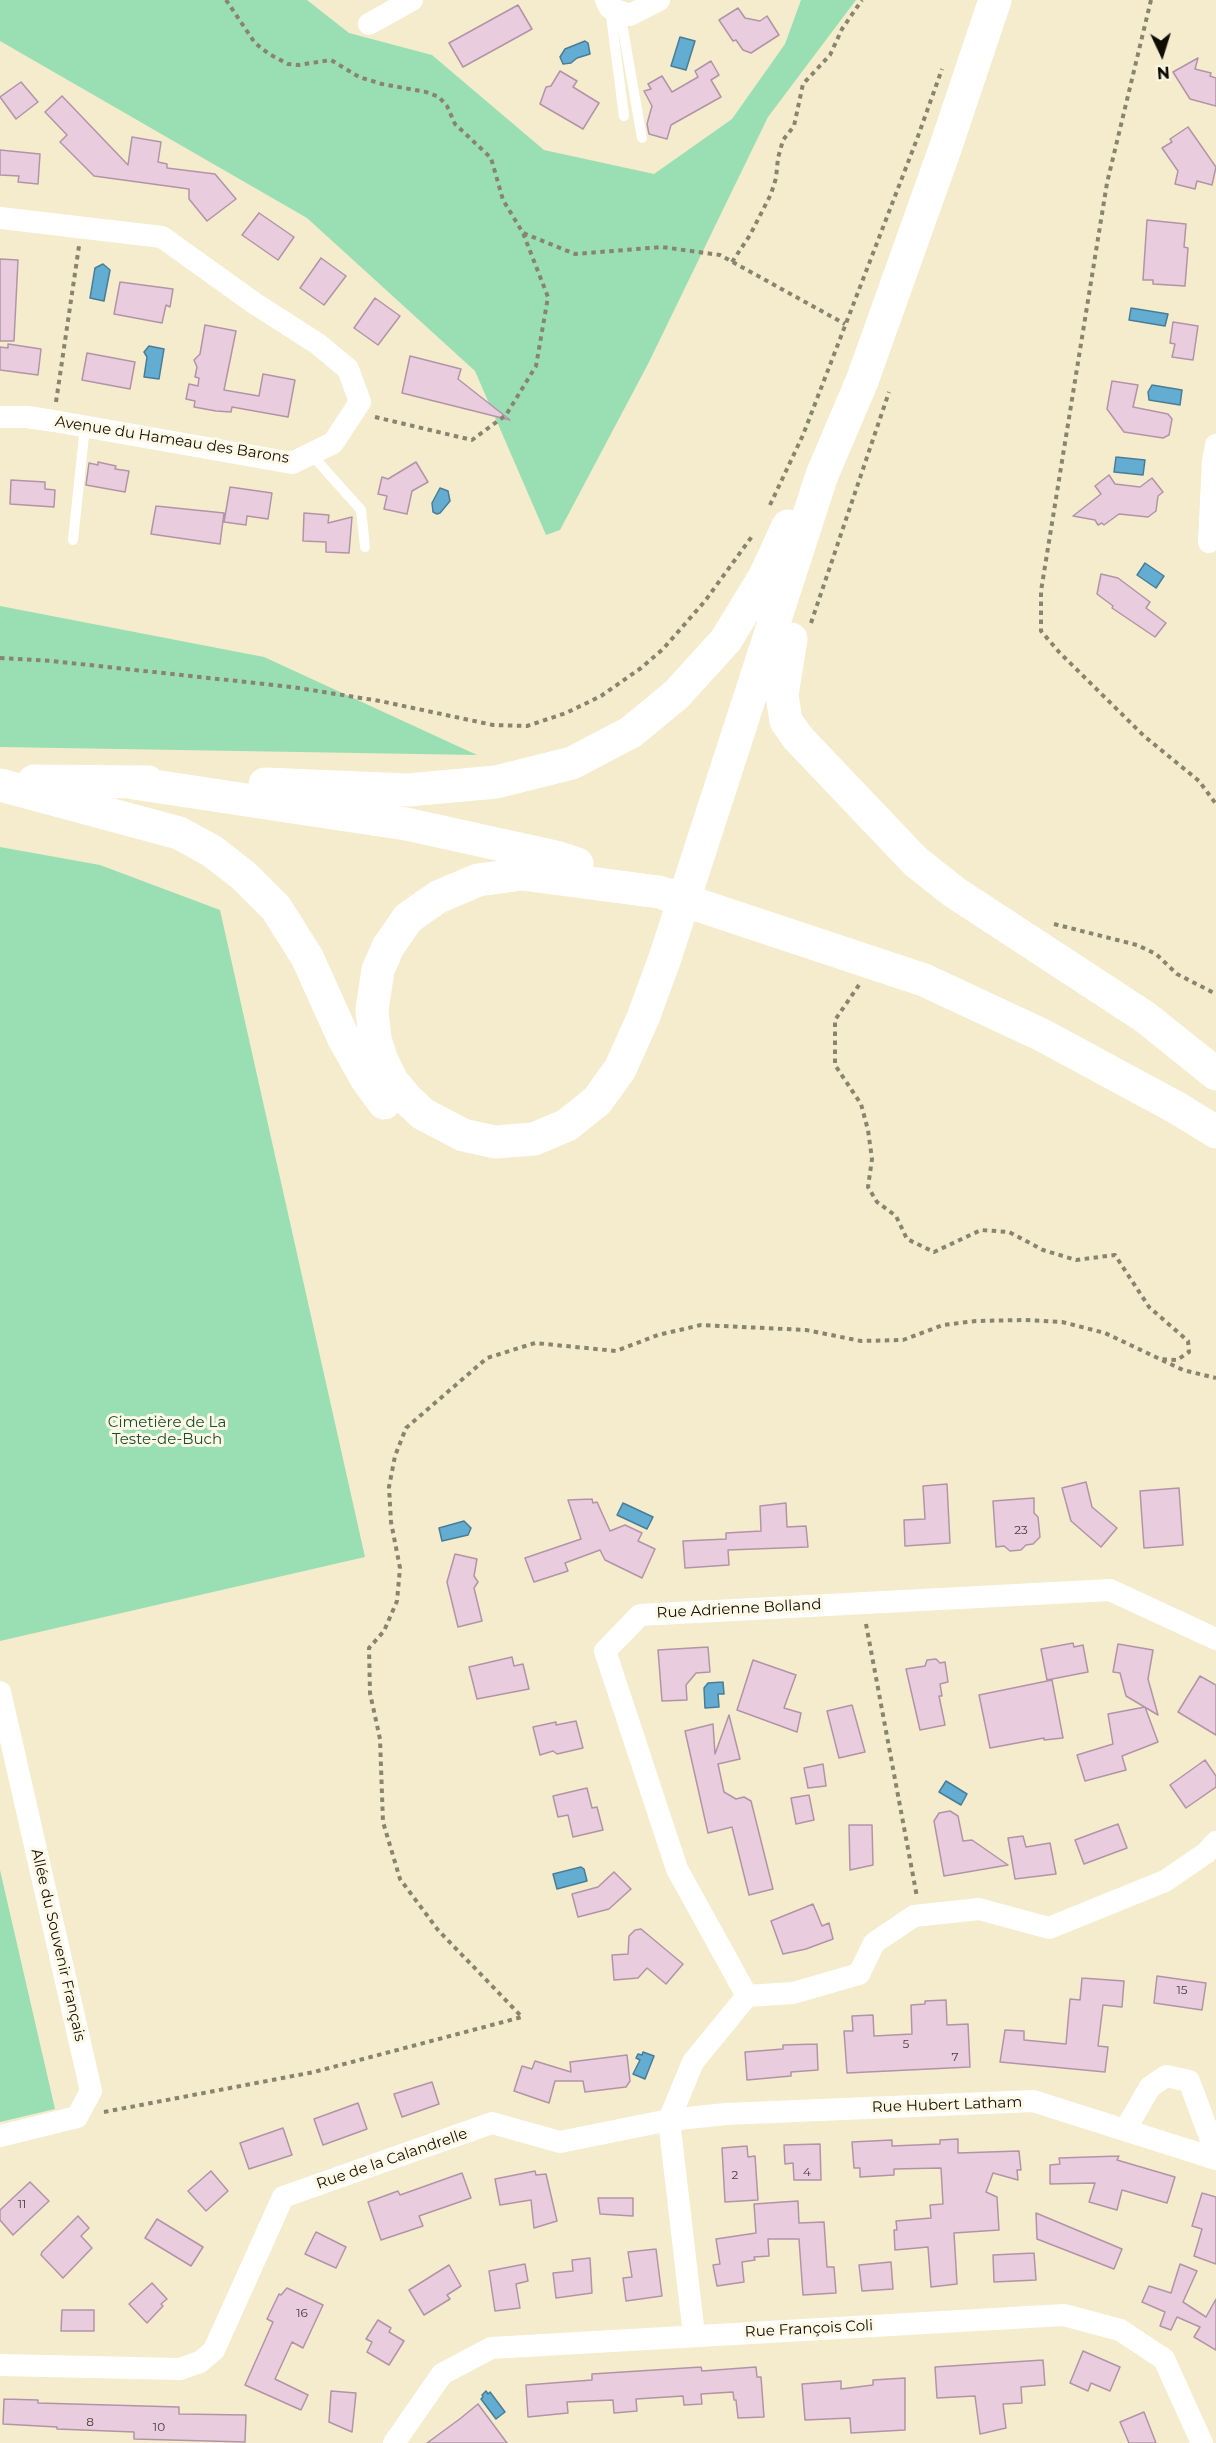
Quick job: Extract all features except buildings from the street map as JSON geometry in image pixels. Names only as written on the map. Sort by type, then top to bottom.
[{"type":"main road","points":[[995,0],[942,158],[782,695],[786,721],[798,738],[915,861],[954,892],[1145,1017],[1216,1074]]},
{"type":"main road","points":[[0,783],[127,782],[408,790],[496,782],[572,763],[631,732],[676,695],[726,640],[765,576],[791,518],[822,475],[875,386]]},
{"type":"main road","points":[[0,783],[179,833],[212,851],[244,876],[276,908],[307,957],[344,1039],[366,1078],[388,1109],[414,1132],[439,1148],[483,1160],[511,1162],[538,1159],[562,1150],[589,1134],[609,1116],[634,1078],[659,1020],[672,960],[720,818],[822,475]]},
{"type":"main road","points":[[720,818],[801,632]]},
{"type":"main road","points":[[127,782],[406,824],[556,857],[924,980],[1042,1035],[1177,1108],[1216,1132]]},
{"type":"main road","points":[[659,892],[522,874],[478,880],[438,897],[408,918],[388,947],[378,970],[372,1010],[375,1039],[392,1081],[406,1099],[423,1114],[463,1135],[495,1142],[534,1139],[567,1125],[597,1101],[620,1069],[672,960]]},
{"type":"street","points":[[369,24],[412,0]]},
{"type":"street","points":[[612,6],[630,15],[659,0]]},
{"type":"street","points":[[0,218],[162,237],[254,303],[318,344],[348,369],[360,402],[354,412]]},
{"type":"street","name":"Avenue du Hameau des Barons","points":[[0,417],[27,417],[54,421],[292,463],[333,443],[354,412]]},
{"type":"street","points":[[1209,542],[1212,461],[1216,445]]},
{"type":"street","name":"Rue Adrienne Bolland","points":[[747,1996],[677,1869],[605,1651],[640,1615],[1110,1590],[1216,1639]]},
{"type":"street","name":"Allée du Souvenir Français","points":[[0,1692],[91,2091],[77,2117]]},
{"type":"street","points":[[694,2335],[669,2120],[693,2062],[747,1996],[793,1993],[859,1974],[874,1943],[914,1916],[979,1909],[1049,1928],[1165,1881],[1206,1853],[1216,1842]]},
{"type":"street","points":[[1125,2130],[1150,2087],[1166,2076],[1189,2081],[1216,2153]]},
{"type":"street","name":"Rue Hubert Latham","points":[[669,2120],[726,2114],[1033,2101],[1216,2159]]},
{"type":"street","points":[[0,2136],[77,2117]]},
{"type":"street","name":"Rue de la Calandrelle","points":[[0,2365],[180,2369],[190,2366],[200,2362],[214,2350],[283,2197],[492,2124],[560,2142],[669,2120]]},
{"type":"street","name":"Rue François Coli","points":[[394,2443],[405,2424],[442,2374],[491,2348],[1064,2315],[1120,2330],[1164,2359],[1202,2443]]},
{"type":"lane","points":[[612,6],[624,116]]},
{"type":"lane","points":[[612,6],[642,138]]},
{"type":"lane","points":[[73,540],[85,426]]},
{"type":"lane","points":[[311,454],[361,510],[365,547]]},
{"type":"path","points":[[226,0],[255,43],[288,64],[298,65],[331,60],[359,77],[382,84],[426,92],[439,98],[447,106],[455,124],[492,158],[503,200],[522,233],[548,297],[536,366],[506,415],[472,440],[354,412]]},
{"type":"path","points":[[732,262],[754,228],[771,194],[783,140],[794,126],[803,84],[830,55],[842,29],[862,0]]},
{"type":"path","points":[[1151,0],[1107,183],[1041,591],[1041,631],[1059,652],[1144,736],[1199,781],[1216,804]]},
{"type":"path","points":[[767,510],[802,435],[917,139],[945,58]]},
{"type":"path","points":[[54,421],[81,227]]},
{"type":"path","points":[[522,233],[575,254],[662,248],[720,255],[845,324]]},
{"type":"path","points":[[801,632],[875,386]]},
{"type":"path","points":[[0,658],[52,661],[292,687],[380,701],[494,725],[527,726],[567,713],[601,696],[641,668],[663,649],[705,601],[754,533]]},
{"type":"path","points":[[1047,921],[1137,945],[1156,954],[1177,974],[1216,994]]},
{"type":"path","points":[[872,963],[836,1020],[835,1065],[861,1104],[868,1130],[872,1160],[868,1187],[877,1202],[896,1216],[907,1239],[934,1252],[981,1230],[1009,1232],[1043,1250],[1076,1260],[1115,1255],[1149,1307],[1188,1341],[1189,1352],[1177,1360],[1155,1359]]},
{"type":"path","points":[[77,2117],[314,2072],[522,2017],[438,1930],[400,1879],[383,1822],[380,1739],[370,1693],[369,1648],[384,1631],[397,1601],[400,1568],[391,1522],[389,1487],[395,1456],[406,1428],[487,1358],[535,1343],[616,1351],[658,1335],[701,1325],[806,1330],[861,1341],[903,1340],[943,1325],[976,1321],[1062,1322],[1105,1333],[1155,1359],[1183,1370],[1216,1378]]},
{"type":"path","points":[[862,1603],[921,1915]]},
{"type":"green space","points":[[0,0],[307,0],[349,33],[432,55],[544,150],[654,174],[732,119],[785,44],[801,0],[856,0],[768,117],[648,364],[560,530],[546,535],[475,371],[307,218],[0,41]]},
{"type":"green space","points":[[0,606],[264,657],[477,755],[0,747]]},
{"type":"green space","name":"Cimetière de La Teste-de-Buch","points":[[0,847],[100,865],[220,910],[365,1557],[0,1641]]},
{"type":"green space","points":[[0,1870],[55,2109],[0,2122]]},
{"type":"water","points":[[680,37],[695,41],[686,70],[671,66]]},
{"type":"water","points":[[585,41],[588,43],[590,54],[577,58],[571,63],[563,64],[560,57],[565,49]]},
{"type":"water","points":[[103,264],[110,270],[104,301],[90,298],[95,268]]},
{"type":"water","points":[[1131,308],[1168,314],[1165,326],[1129,320]]},
{"type":"water","points":[[149,346],[164,349],[159,379],[144,377],[147,357],[144,352]]},
{"type":"water","points":[[1152,385],[1182,390],[1180,405],[1149,400],[1148,392]]},
{"type":"water","points":[[1116,457],[1145,460],[1143,475],[1114,472]]},
{"type":"water","points":[[440,488],[448,491],[450,501],[437,514],[433,512],[432,503]]},
{"type":"water","points":[[1145,563],[1164,576],[1156,588],[1137,575]]},
{"type":"water","points":[[623,1503],[653,1517],[647,1529],[617,1515]]},
{"type":"water","points":[[464,1521],[471,1528],[468,1535],[442,1541],[439,1528]]},
{"type":"water","points":[[723,1682],[724,1694],[718,1694],[719,1707],[705,1708],[704,1688],[708,1683]]},
{"type":"water","points":[[946,1781],[967,1794],[961,1805],[939,1792]]},
{"type":"water","points":[[581,1867],[584,1869],[587,1881],[557,1889],[553,1874]]},
{"type":"water","points":[[643,2052],[654,2056],[645,2079],[633,2074],[640,2060],[636,2058]]},
{"type":"water","points":[[486,2391],[488,2394],[490,2392],[505,2412],[496,2419],[481,2399]]}]
